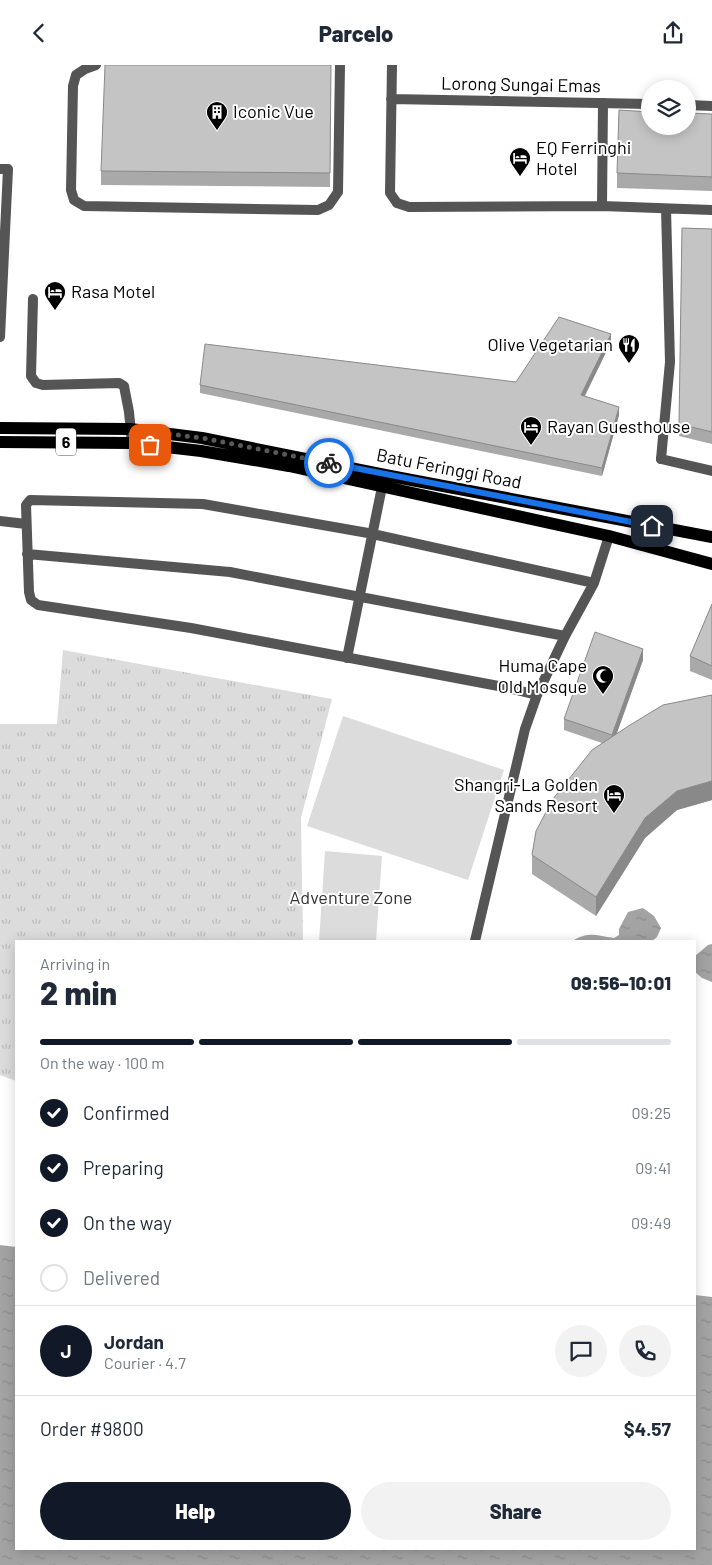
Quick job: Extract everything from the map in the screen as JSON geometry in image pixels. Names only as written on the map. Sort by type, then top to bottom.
[{"type":"main road","name":"Batu Feringgi Road","points":[[0,428],[130,429],[202,438],[712,537]]},
{"type":"main road","name":"Batu Feringgi Road","points":[[0,442],[132,443],[201,451],[279,465],[609,536],[712,564]]},
{"type":"street","points":[[96,65],[76,75],[72,86],[71,190],[74,200],[84,206],[318,210],[329,205],[338,192],[340,65]]},
{"type":"street","points":[[392,65],[390,193],[397,203],[409,207],[602,206],[712,210]]},
{"type":"street","name":"Lorong Sungai Emas","points":[[391,99],[641,104]]},
{"type":"street","points":[[602,206],[603,103]]},
{"type":"street","points":[[696,105],[712,105]]},
{"type":"street","points":[[0,169],[8,169],[0,337]]},
{"type":"street","points":[[666,209],[670,362],[661,459],[712,471]]},
{"type":"street","points":[[33,299],[31,376],[36,383],[43,385],[119,383],[124,386],[132,443]]},
{"type":"street","points":[[347,658],[382,487]]},
{"type":"street","points":[[537,695],[509,688],[191,628],[38,605],[31,600],[29,592],[26,505],[30,500],[203,504],[373,535],[594,583]]},
{"type":"street","points":[[0,521],[26,524]]},
{"type":"street","points":[[475,940],[525,729],[537,695],[565,636],[594,583],[609,536]]},
{"type":"street","points":[[27,554],[230,572],[565,636]]},
{"type":"green space","points":[[63,650],[332,699],[301,818],[303,940],[15,940],[15,1081],[0,1075],[0,724],[57,724]]},
{"type":"green space","points":[[343,716],[504,770],[468,880],[307,826]]},
{"type":"green space","name":"Adventure Zone","points":[[325,851],[382,856],[376,940],[319,940]]},
{"type":"water","points":[[643,908],[654,916],[661,928],[657,937],[653,940],[574,940],[590,935],[614,938],[619,935],[619,929],[628,912]]},
{"type":"water","points":[[712,944],[712,982],[696,973],[696,955]]},
{"type":"water","points":[[0,1245],[15,1247],[15,1550],[696,1550],[696,1295],[712,1297],[712,1565],[0,1565]]},
{"type":"building","name":"Iconic Vue","points":[[105,65],[331,65],[330,173],[101,171]]},
{"type":"building","points":[[619,110],[641,111],[641,135],[696,135],[696,113],[712,114],[712,177],[617,173]]},
{"type":"building","points":[[682,228],[712,229],[712,432],[679,424]]},
{"type":"building","points":[[559,317],[611,334],[581,395],[619,407],[602,468],[200,385],[205,344],[516,382]]},
{"type":"building","points":[[712,604],[712,666],[690,656]]},
{"type":"building","name":"Huma Cape Old Mosque","points":[[595,632],[643,649],[612,735],[564,719]]},
{"type":"building","name":"Shangri-La Golden Sands Resort","points":[[712,695],[712,781],[677,791],[645,818],[596,897],[532,855],[536,831],[553,799],[592,750],[663,705]]},
{"type":"way so far","points":[[150,445],[132,443],[130,429],[202,438],[329,463]]},
{"type":"place","name":"Iconic Vue","points":[[217,131]]},
{"type":"place","name":"EQ Ferringhi Hotel","points":[[520,177]]},
{"type":"place","name":"Rasa Motel","points":[[55,311]]},
{"type":"place","name":"Olive Vegetarian","points":[[629,364]]},
{"type":"place","name":"Rayan Guesthouse","points":[[531,446]]},
{"type":"place","name":"Huma Cape Old Mosque","points":[[603,695]]},
{"type":"place","name":"Shangri-La Golden Sands Resort","points":[[614,814]]},
{"type":"route","points":[[329,463],[652,526]]}]
